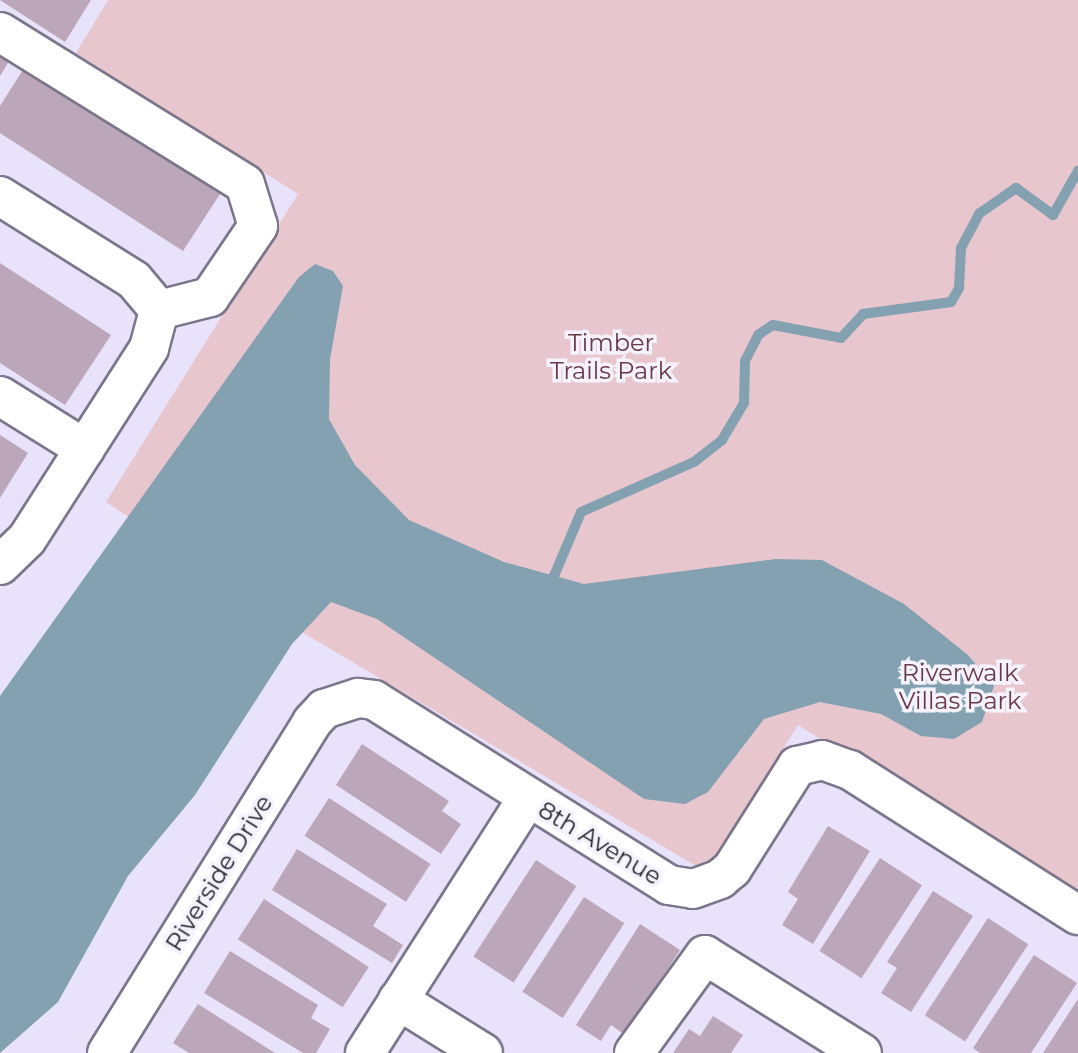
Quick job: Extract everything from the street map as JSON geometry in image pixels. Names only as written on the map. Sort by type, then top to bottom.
[{"type":"street","points":[[0,32],[245,184],[258,226],[210,297],[159,310]]},
{"type":"street","points":[[0,196],[134,281],[159,310]]},
{"type":"street","points":[[0,565],[27,539],[149,348],[159,310]]},
{"type":"street","points":[[0,396],[85,449]]},
{"type":"street","name":"8th Avenue","points":[[340,702],[374,700],[658,880],[694,889],[720,879],[732,869],[797,766],[809,761],[834,762],[1078,915]]},
{"type":"street","name":"Riverside Drive","points":[[107,1053],[312,722],[324,709],[340,702]]},
{"type":"street","points":[[365,1053],[527,799]]},
{"type":"street","points":[[634,1053],[705,955],[862,1053]]},
{"type":"street","points":[[398,1000],[483,1053]]},
{"type":"green space","name":"Timber Trails Park","points":[[108,0],[1078,0],[1078,899],[798,725],[706,872],[297,629],[106,502],[298,194],[76,53]]},
{"type":"water","points":[[315,264],[333,271],[343,286],[330,359],[329,419],[355,465],[409,520],[504,562],[584,584],[776,559],[822,560],[904,604],[968,655],[994,686],[982,722],[954,739],[921,736],[881,714],[820,702],[764,719],[708,792],[685,804],[644,799],[377,619],[331,602],[292,644],[195,795],[128,876],[58,1002],[0,1053],[0,696],[299,277]]},
{"type":"building","points":[[0,0],[91,0],[65,42]]},
{"type":"building","points":[[0,50],[11,58],[0,76]]},
{"type":"building","points":[[26,65],[222,191],[183,251],[0,133],[0,106]]},
{"type":"building","points":[[0,263],[111,335],[65,405],[0,363]]},
{"type":"building","points":[[0,435],[28,453],[0,498]]},
{"type":"building","points":[[362,744],[449,801],[442,811],[461,824],[441,854],[336,785]]},
{"type":"building","points":[[329,798],[430,864],[406,902],[304,836]]},
{"type":"building","points":[[828,826],[870,851],[813,944],[782,925],[798,899],[788,892]]},
{"type":"building","points":[[297,849],[387,904],[373,926],[403,945],[392,963],[272,890]]},
{"type":"building","points":[[880,858],[922,885],[861,978],[820,951]]},
{"type":"building","points":[[536,860],[576,886],[514,983],[473,956]]},
{"type":"building","points":[[933,891],[973,916],[911,1012],[881,993],[897,968],[887,962]]},
{"type":"building","points":[[584,897],[624,923],[563,1018],[522,992]]},
{"type":"building","points":[[264,899],[369,967],[343,1007],[238,939]]},
{"type":"building","points":[[988,918],[1028,944],[965,1041],[925,1015]]},
{"type":"building","points":[[640,924],[680,950],[625,1035],[611,1025],[601,1041],[576,1025]]},
{"type":"building","points":[[230,951],[318,1005],[311,1018],[330,1029],[316,1053],[303,1053],[204,993]]},
{"type":"building","points":[[1034,955],[1077,983],[1031,1053],[980,1053],[973,1048]]},
{"type":"building","points":[[1078,999],[1078,1053],[1043,1053]]},
{"type":"building","points":[[198,1004],[275,1053],[189,1053],[173,1043]]},
{"type":"building","points":[[713,1016],[743,1035],[731,1053],[673,1053],[689,1029],[700,1036]]},
{"type":"waterway","points":[[545,584],[554,576],[581,512],[694,462],[722,440],[744,403],[745,361],[758,335],[773,325],[841,338],[863,314],[951,302],[959,288],[961,248],[980,213],[1016,188],[1053,215],[1078,171]]},
{"type":"park label","name":"Riverwalk Villas Park","points":[[960,687]]}]
